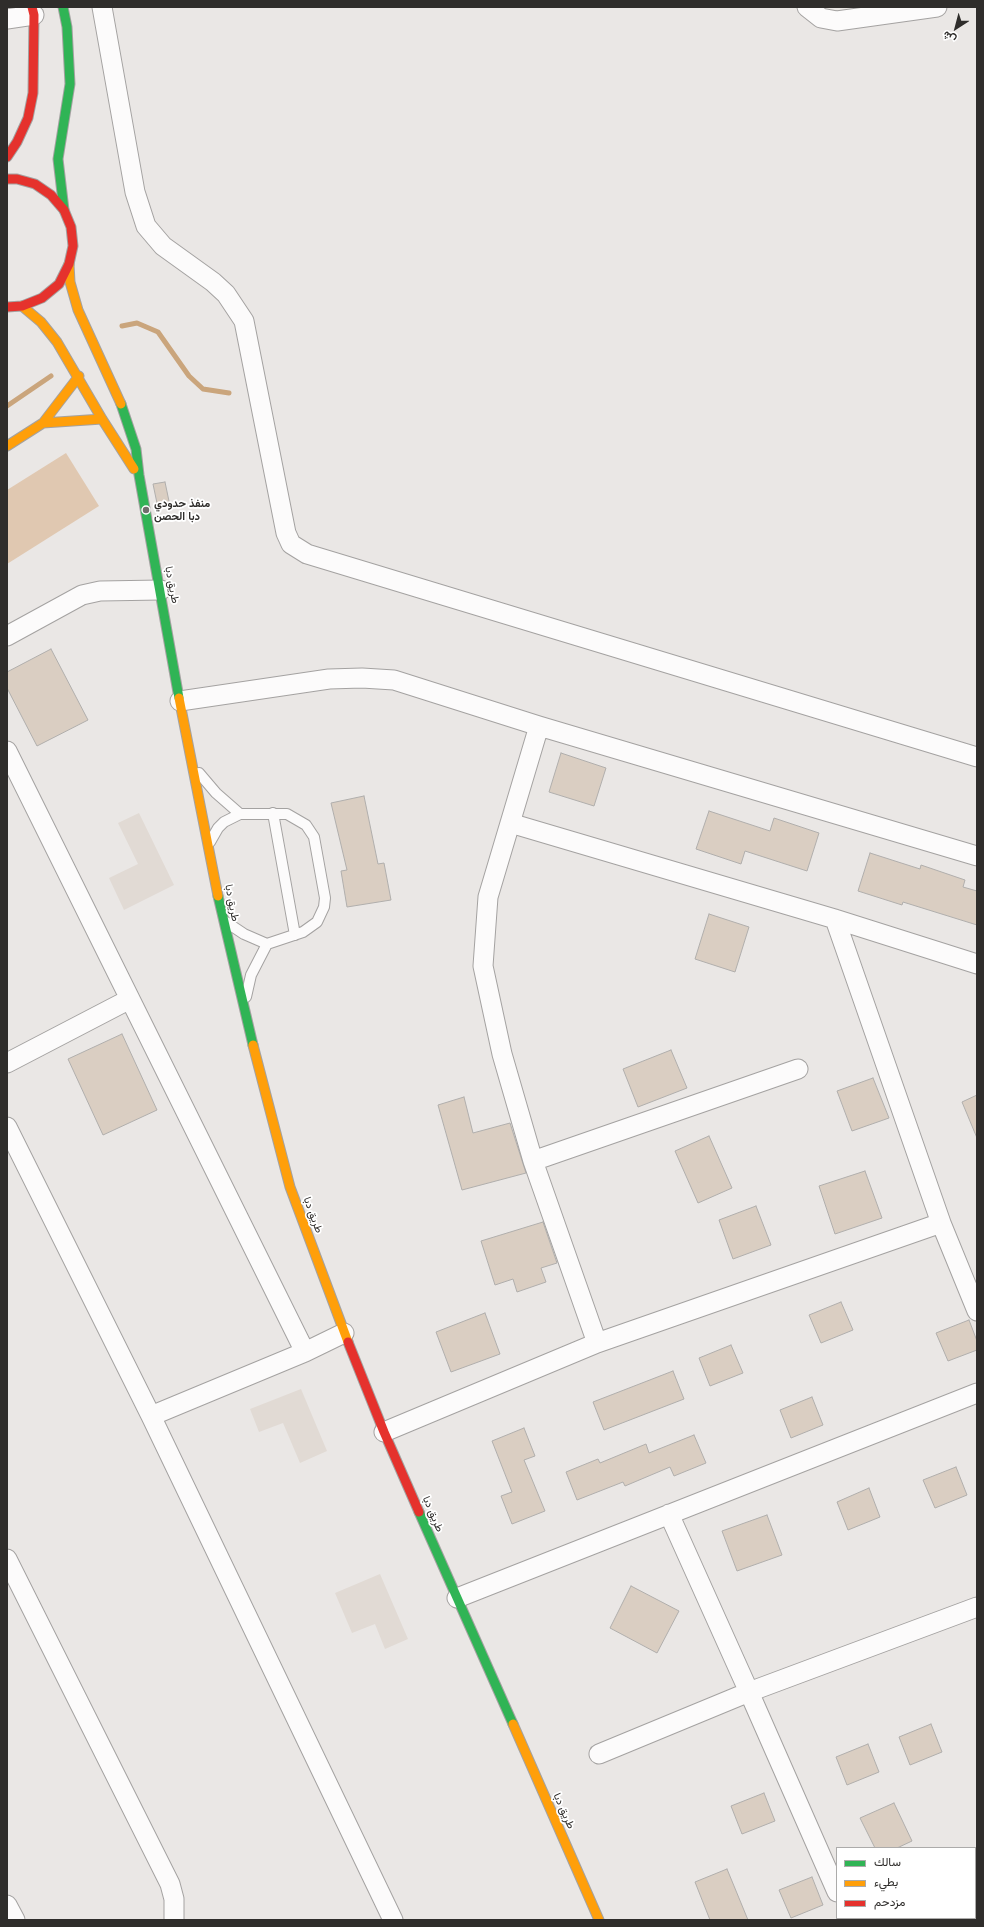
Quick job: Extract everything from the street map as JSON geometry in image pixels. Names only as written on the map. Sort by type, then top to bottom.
[{"type":"main road","points":[[7,307],[22,306],[42,298],[59,284],[69,264],[73,246],[71,227],[64,210],[58,159],[70,84],[67,27],[63,7]]},
{"type":"main road","points":[[67,27],[69,7]]},
{"type":"main road","points":[[7,157],[23,131],[33,93],[33,11]]},
{"type":"main road","points":[[7,179],[17,179],[35,184],[51,195],[64,210]]},
{"type":"main road","name":"طريق دبا","points":[[69,264],[70,282],[78,310],[112,414],[138,475]]},
{"type":"main road","name":"طريق دبا","points":[[22,306],[50,331],[79,376],[112,414],[136,449],[138,475],[223,920],[244,1009],[290,1188],[344,1333],[384,1432],[599,1920]]},
{"type":"main road","points":[[7,446],[43,423],[79,376]]},
{"type":"main road","points":[[43,423],[112,414]]},
{"type":"street","points":[[102,7],[135,192],[146,226],[163,246],[213,282],[226,294],[244,321],[286,533],[291,544],[307,554],[977,757]]},
{"type":"street","points":[[807,7],[821,18],[837,21],[937,7]]},
{"type":"street","points":[[7,19],[33,11]]},
{"type":"street","points":[[7,636],[82,595],[100,591],[161,590]]},
{"type":"street","points":[[180,701],[328,678],[394,680],[539,726],[977,856]]},
{"type":"street","points":[[539,726],[488,897],[483,966],[502,1054],[533,1161],[597,1343]]},
{"type":"street","points":[[7,751],[305,1352]]},
{"type":"street","points":[[510,823],[835,919],[977,964]]},
{"type":"street","points":[[835,919],[941,1223],[977,1311]]},
{"type":"street","points":[[7,1063],[130,999]]},
{"type":"street","points":[[533,1161],[798,1069]]},
{"type":"street","points":[[7,1127],[151,1416],[392,1920]]},
{"type":"street","points":[[384,1432],[597,1343],[941,1223]]},
{"type":"street","points":[[151,1416],[305,1352],[344,1333]]},
{"type":"street","points":[[456,1598],[977,1393]]},
{"type":"street","points":[[669,1514],[836,1890]]},
{"type":"street","points":[[7,1559],[170,1884],[174,1899],[174,1920]]},
{"type":"street","points":[[599,1754],[748,1692],[977,1608]]},
{"type":"street","points":[[7,1904],[15,1920]]},
{"type":"lane","points":[[195,769],[216,792],[240,814]]},
{"type":"lane","points":[[273,813],[295,935]]},
{"type":"lane","points":[[209,844],[218,828],[228,820],[240,814],[287,814],[306,825],[314,837],[325,898],[324,907],[317,922],[311,928],[267,944],[244,934],[223,920]]},
{"type":"lane","points":[[244,1009],[252,975],[267,944]]},
{"type":"shaded area","points":[[66,453],[99,506],[7,564],[7,490]]},
{"type":"shaded area","points":[[139,813],[174,885],[124,910],[109,878],[138,864],[118,823]]},
{"type":"shaded area","points":[[301,1389],[327,1451],[300,1463],[283,1423],[259,1432],[250,1409]]},
{"type":"shaded area","points":[[380,1574],[408,1639],[385,1649],[375,1624],[352,1633],[335,1593]]},
{"type":"building","points":[[165,482],[170,506],[158,508],[153,484]]},
{"type":"building","points":[[51,649],[88,720],[37,746],[7,688],[7,672]]},
{"type":"building","points":[[561,753],[606,768],[594,806],[549,792]]},
{"type":"building","points":[[364,796],[378,864],[384,863],[391,900],[347,907],[341,871],[347,870],[331,803]]},
{"type":"building","points":[[709,811],[770,831],[774,818],[819,833],[807,871],[745,851],[741,864],[696,849]]},
{"type":"building","points":[[870,853],[920,869],[921,865],[965,880],[963,887],[977,891],[977,925],[903,902],[902,905],[858,891]]},
{"type":"building","points":[[709,914],[749,927],[735,972],[695,959]]},
{"type":"building","points":[[122,1034],[157,1110],[103,1135],[68,1059]]},
{"type":"building","points":[[671,1050],[687,1088],[638,1107],[623,1069]]},
{"type":"building","points":[[873,1078],[889,1118],[852,1131],[837,1091]]},
{"type":"building","points":[[977,1095],[977,1138],[962,1102]]},
{"type":"building","points":[[464,1097],[473,1133],[510,1123],[526,1173],[462,1190],[438,1105]]},
{"type":"building","points":[[709,1136],[732,1188],[698,1203],[675,1151]]},
{"type":"building","points":[[865,1171],[882,1218],[835,1234],[819,1186]]},
{"type":"building","points":[[756,1206],[771,1245],[733,1259],[719,1220]]},
{"type":"building","points":[[543,1222],[557,1263],[541,1268],[546,1282],[517,1292],[513,1279],[495,1285],[481,1241]]},
{"type":"building","points":[[841,1302],[853,1330],[821,1343],[809,1315]]},
{"type":"building","points":[[485,1313],[500,1354],[451,1372],[436,1332]]},
{"type":"building","points":[[969,1320],[977,1341],[977,1350],[948,1361],[936,1333]]},
{"type":"building","points":[[731,1345],[743,1373],[710,1386],[699,1358]]},
{"type":"building","points":[[673,1371],[684,1399],[604,1430],[593,1402]]},
{"type":"building","points":[[812,1397],[823,1425],[791,1438],[780,1410]]},
{"type":"building","points":[[524,1428],[535,1456],[524,1460],[545,1511],[512,1524],[501,1496],[512,1492],[492,1441]]},
{"type":"building","points":[[694,1435],[706,1463],[674,1476],[670,1467],[625,1486],[623,1482],[577,1500],[566,1472],[598,1459],[600,1463],[646,1444],[649,1453]]},
{"type":"building","points":[[956,1467],[967,1495],[935,1508],[923,1480]]},
{"type":"building","points":[[869,1488],[880,1517],[848,1530],[837,1502]]},
{"type":"building","points":[[767,1515],[782,1555],[737,1571],[722,1531]]},
{"type":"building","points":[[631,1586],[679,1611],[657,1653],[610,1628]]},
{"type":"building","points":[[931,1724],[942,1752],[910,1765],[899,1737]]},
{"type":"building","points":[[868,1744],[879,1772],[847,1785],[836,1757]]},
{"type":"building","points":[[764,1793],[775,1821],[742,1834],[731,1806]]},
{"type":"building","points":[[894,1803],[912,1841],[899,1847],[874,1847],[860,1818]]},
{"type":"building","points":[[727,1869],[748,1920],[710,1920],[695,1882]]},
{"type":"building","points":[[812,1877],[823,1905],[791,1918],[779,1890]]},
{"type":"waterway","points":[[122,326],[137,323],[158,332],[189,376],[203,389],[229,393]]},
{"type":"waterway","points":[[7,406],[51,376]]},
{"type":"traffic: fast","points":[[63,7],[67,27],[70,84],[58,159],[64,210]]},
{"type":"traffic: fast","points":[[121,404],[136,449],[139,475],[179,698]]},
{"type":"traffic: fast","points":[[218,896],[253,1045]]},
{"type":"traffic: fast","points":[[419,1512],[513,1724]]},
{"type":"traffic: slow","points":[[69,264],[70,282],[78,310],[121,404]]},
{"type":"traffic: slow","points":[[22,306],[41,322],[57,342],[102,419],[134,469]]},
{"type":"traffic: slow","points":[[7,446],[43,423],[79,376]]},
{"type":"traffic: slow","points":[[43,423],[102,419]]},
{"type":"traffic: slow","points":[[179,698],[218,896]]},
{"type":"traffic: slow","points":[[253,1045],[290,1187],[348,1342]]},
{"type":"traffic: slow","points":[[513,1724],[599,1920]]},
{"type":"traffic: jam","points":[[7,157],[17,142],[28,118],[33,93],[34,15],[32,7]]},
{"type":"traffic: jam","points":[[7,179],[17,179],[35,184],[51,195],[64,210],[71,227],[73,246],[69,264],[59,284],[42,298],[22,306],[7,307]]},
{"type":"traffic: jam","points":[[348,1342],[384,1432],[419,1512]]},
{"type":"place","name":"منفذ حدودي دبا الحصن","points":[[146,510]]}]
